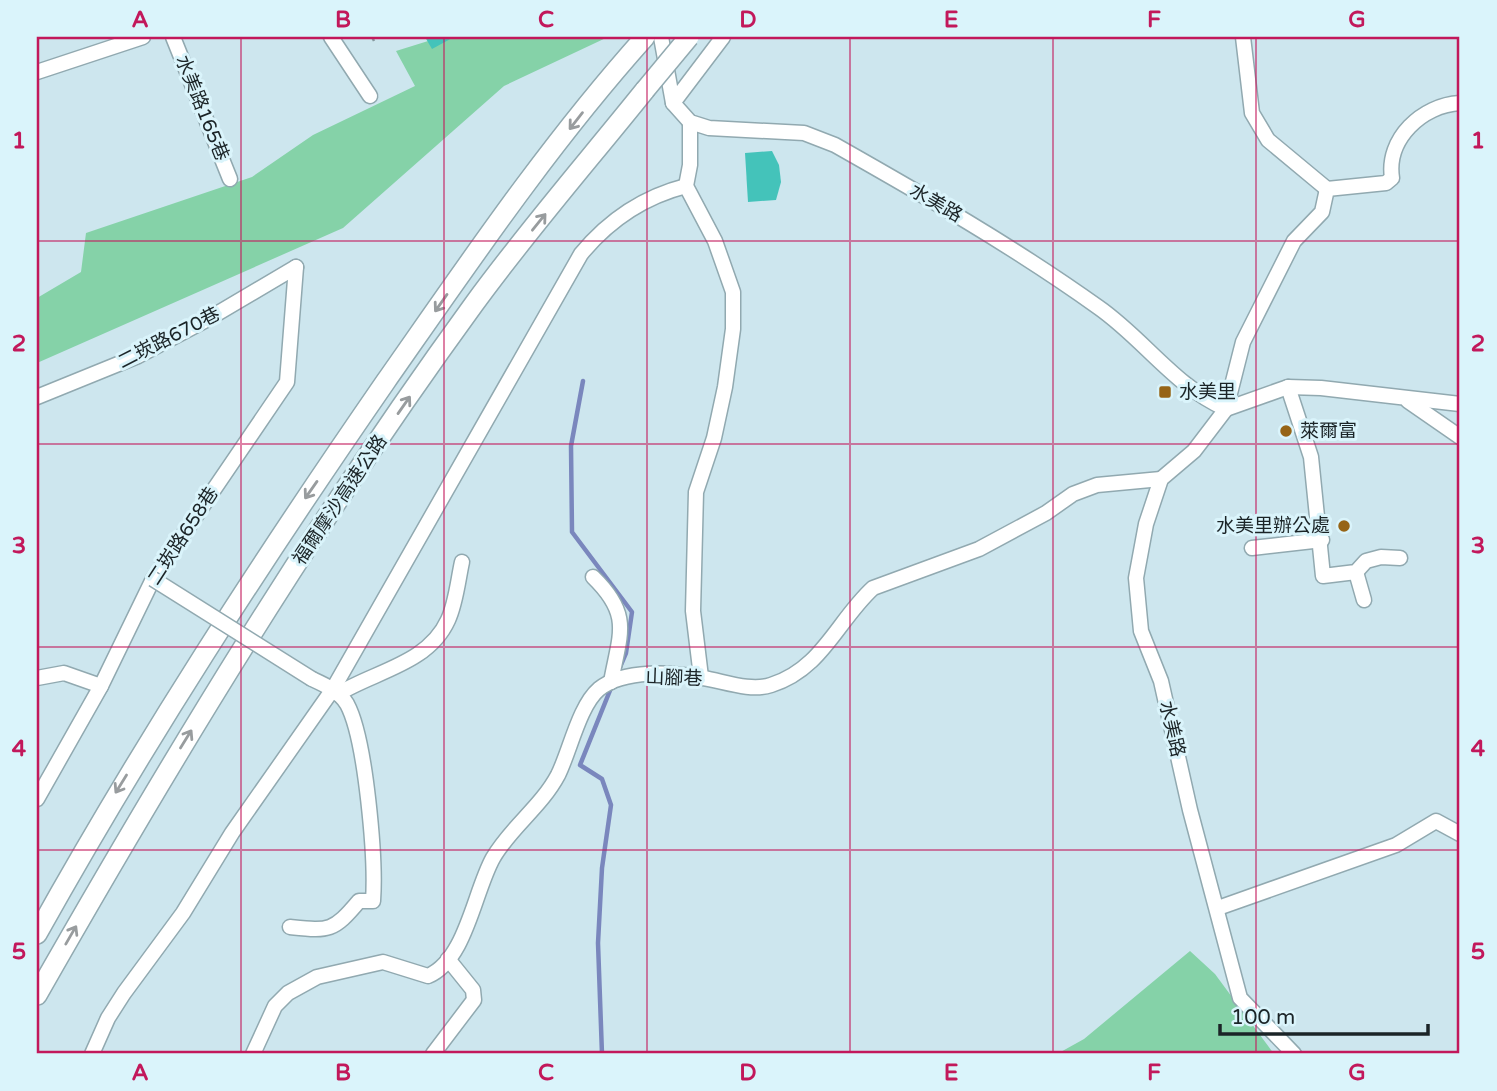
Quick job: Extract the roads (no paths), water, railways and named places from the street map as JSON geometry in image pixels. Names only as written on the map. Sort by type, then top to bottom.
[{"type":"highway","name":"福爾摩沙高速公路","points":[[37,934],[111,801],[251,577],[479,248],[618,66],[645,37]]},
{"type":"highway","name":"福爾摩沙高速公路","points":[[37,995],[149,799],[330,510],[475,303],[689,37]]},
{"type":"street","points":[[37,72],[143,37]]},
{"type":"street","name":"水美路165巷","points":[[173,37],[230,179]]},
{"type":"street","points":[[331,37],[370,96]]},
{"type":"street","points":[[661,37],[673,103],[690,121],[690,165],[686,186],[715,241],[733,292],[733,329],[726,378],[714,438],[696,492],[693,611],[701,677]]},
{"type":"street","points":[[673,103],[723,37]]},
{"type":"street","points":[[1243,37],[1252,113],[1268,140],[1327,189],[1386,183],[1392,178],[1390,169],[1401,135],[1413,122],[1434,111],[1460,103]]},
{"type":"street","name":"水美路","points":[[690,121],[709,128],[804,133],[835,145],[1040,266],[1102,309],[1200,397],[1226,409],[1194,451],[1161,480],[1146,524],[1136,578],[1137,603],[1141,631],[1161,681],[1190,810],[1240,998],[1294,1054]]},
{"type":"street","points":[[92,1054],[119,1002],[183,913],[232,833],[335,691],[581,254],[599,231],[629,209],[686,186]]},
{"type":"street","points":[[1226,409],[1243,342],[1294,241],[1322,212],[1327,189]]},
{"type":"street","name":"二崁路670巷","points":[[37,397],[138,356],[208,319],[296,267]]},
{"type":"street","name":"二崁路658巷","points":[[37,799],[101,686],[153,579],[287,382],[296,267]]},
{"type":"street","points":[[1226,409],[1288,387],[1321,387],[1407,400],[1460,404]]},
{"type":"street","points":[[1288,387],[1311,457],[1322,540],[1323,576],[1356,572],[1366,561],[1381,557],[1400,558]]},
{"type":"street","points":[[1407,400],[1460,437]]},
{"type":"street","name":"山腳巷","points":[[611,682],[645,675],[701,677],[743,686],[769,686],[795,674],[818,657],[859,600],[873,588],[979,549],[1046,513],[1073,494],[1097,485],[1161,480]]},
{"type":"street","points":[[1252,548],[1322,540]]},
{"type":"street","points":[[335,691],[411,661],[426,648],[448,621],[462,562]]},
{"type":"street","points":[[1356,572],[1364,600]]},
{"type":"street","points":[[253,1054],[275,1006],[288,993],[317,977],[383,962],[428,976],[442,970],[468,921],[493,859],[551,788],[592,698],[611,682],[619,610],[613,596],[593,577]]},
{"type":"street","points":[[153,579],[335,691],[347,704],[361,756],[375,856],[373,901],[359,901],[339,925],[318,930],[290,927]]},
{"type":"street","points":[[37,678],[64,673],[101,686]]},
{"type":"street","points":[[1218,908],[1396,845],[1436,821],[1460,834]]},
{"type":"street","points":[[433,1054],[474,1000],[473,990],[448,959]]},
{"type":"waterway","points":[[583,381],[571,446],[572,532],[632,612],[626,653],[620,667]]},
{"type":"waterway","points":[[602,1054],[598,943],[602,868],[611,805],[602,779],[580,765],[611,688]]},
{"type":"place","name":"水美里","points":[[1165,392]]},
{"type":"place","name":"萊爾富","points":[[1286,431]]},
{"type":"place","name":"水美里辦公處","points":[[1344,526]]}]
